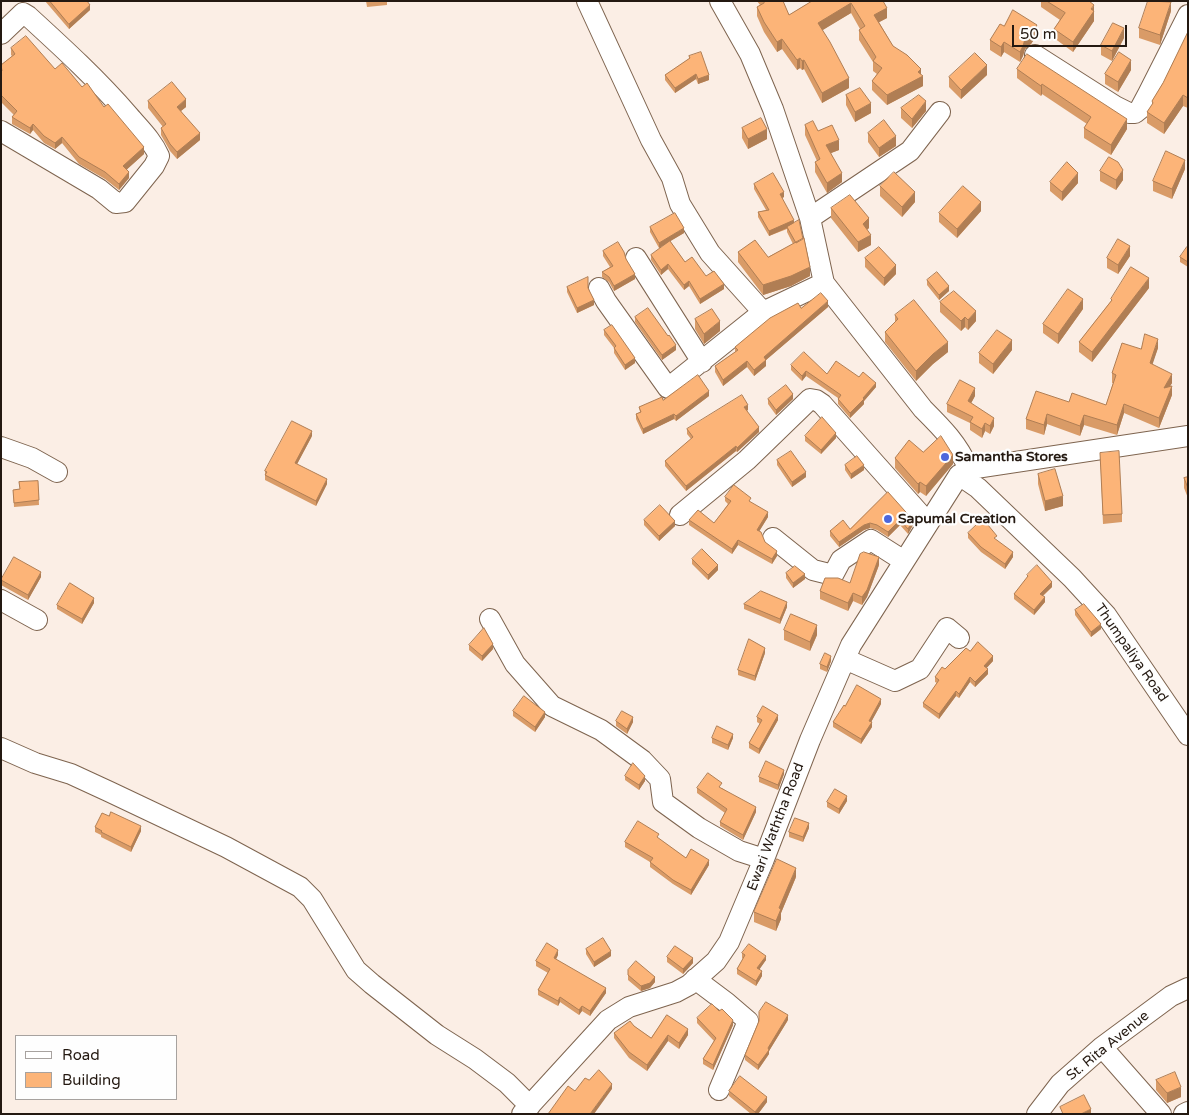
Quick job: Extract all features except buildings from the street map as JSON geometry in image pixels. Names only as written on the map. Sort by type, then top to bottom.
[{"type":"street","points":[[587,1],[651,140],[672,178],[680,204],[710,253],[763,312]]},
{"type":"street","points":[[720,1],[750,54],[773,109],[810,218],[824,283],[924,409],[960,450],[964,472],[1188,436]]},
{"type":"street","points":[[1,34],[23,13],[28,16],[115,100],[154,145],[159,156],[154,166],[126,202],[116,203],[99,189],[1,131]]},
{"type":"street","points":[[1035,54],[1115,106],[1129,113],[1135,113],[1140,109],[1188,15]]},
{"type":"street","points":[[810,218],[910,151],[940,112]]},
{"type":"street","points":[[636,258],[702,362]]},
{"type":"street","points":[[599,288],[606,301],[668,388],[763,312],[824,283]]},
{"type":"street","points":[[680,515],[747,460],[810,399],[822,404],[928,523]]},
{"type":"street","points":[[1,447],[32,458],[57,472]]},
{"type":"street","name":"Ewari Waththa Road","points":[[526,1110],[608,1020],[629,1007],[676,992],[689,985],[716,961],[729,942],[764,859],[810,740],[852,645],[928,523],[964,472]]},
{"type":"street","name":"Thumpaliya Road","points":[[964,472],[978,488],[1072,578],[1106,615],[1188,735]]},
{"type":"street","points":[[773,538],[813,570],[833,575],[841,560],[870,540],[904,561]]},
{"type":"street","points":[[1,600],[37,620]]},
{"type":"street","points":[[490,620],[515,664],[552,706],[601,730],[642,760],[660,779],[663,802],[699,828],[739,851],[764,859]]},
{"type":"street","points":[[845,660],[896,681],[920,669],[947,628],[959,638]]},
{"type":"street","points":[[1,748],[35,763],[71,774],[110,792],[226,847],[300,887],[312,898],[356,970],[437,1035],[475,1059],[507,1084],[526,1110]]},
{"type":"street","points":[[695,979],[748,1021],[719,1090]]},
{"type":"street","name":"St. Rita Avenue","points":[[1037,1114],[1060,1084],[1102,1048],[1171,996],[1188,988]]},
{"type":"street","points":[[1102,1048],[1161,1114]]},
{"type":"street","points":[[1184,1114],[1188,1112]]},
{"type":"place","name":"Samantha Stores","points":[[945,457]]},
{"type":"place","name":"Sapumal Creation","points":[[888,519]]}]
